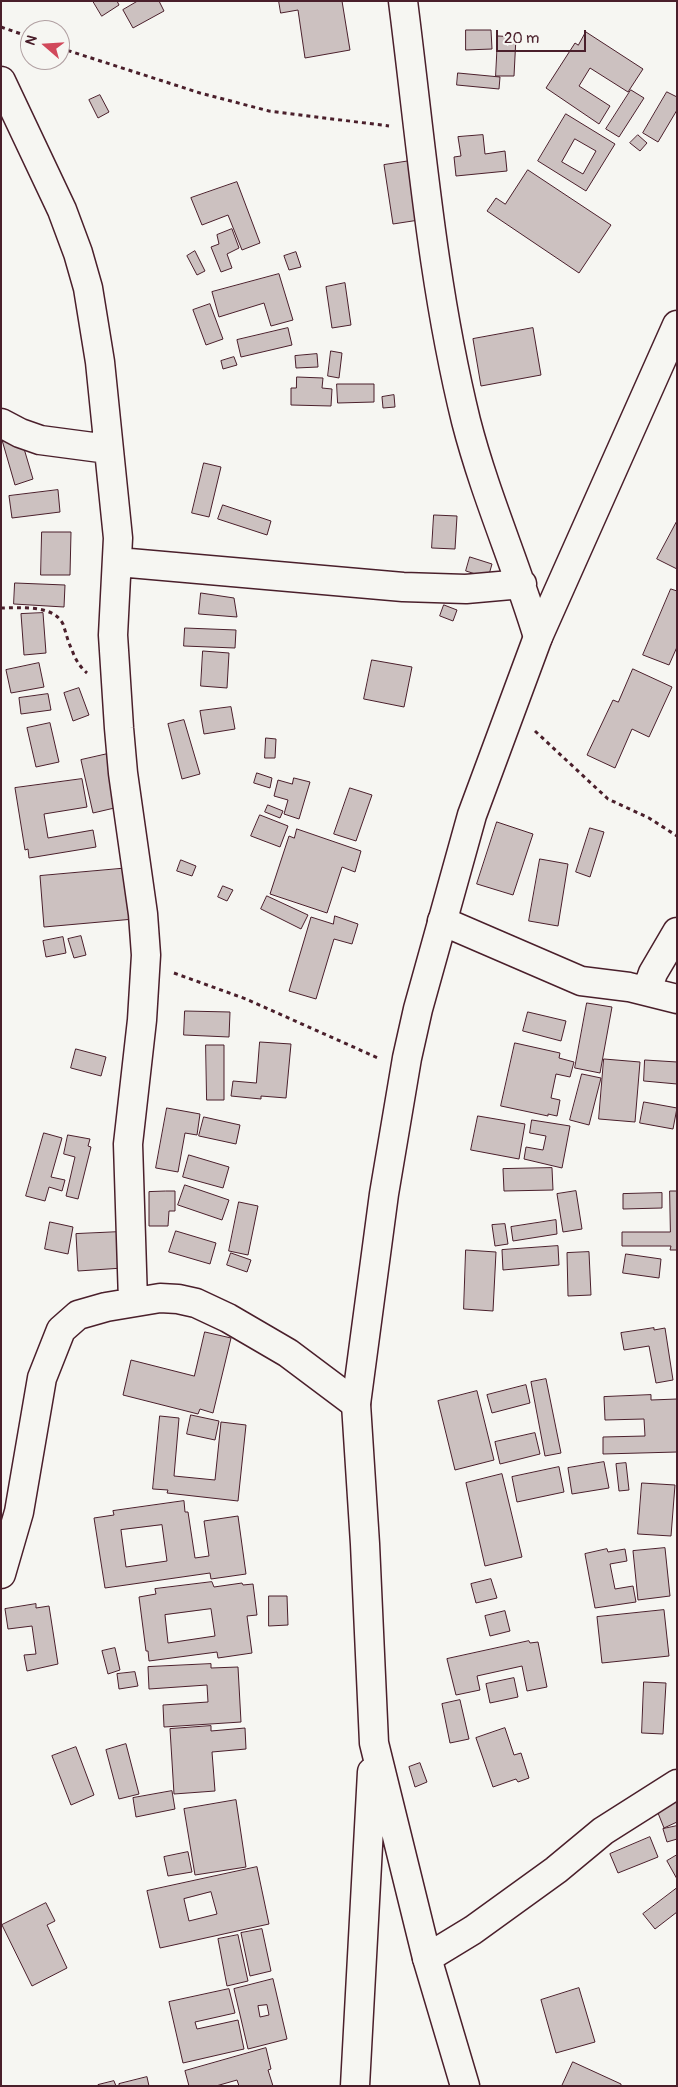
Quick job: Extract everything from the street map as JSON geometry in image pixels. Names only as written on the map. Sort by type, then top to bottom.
[{"type":"street","points":[[403,1],[440,295],[467,422],[491,503],[522,584],[538,637]]},
{"type":"street","points":[[1,81],[62,210],[84,272],[96,328],[116,520],[118,562],[113,636],[123,773],[143,914],[146,968],[128,1144],[133,1302]]},
{"type":"street","points":[[355,2086],[374,1743],[365,1544],[356,1404],[384,1194],[405,1072],[418,1009],[472,815],[538,637],[677,325]]},
{"type":"street","points":[[1,423],[20,433],[40,440],[108,449]]},
{"type":"street","points":[[118,562],[403,587],[466,589],[522,584]]},
{"type":"street","points":[[442,921],[581,981],[647,990],[677,1000]]},
{"type":"street","points":[[647,990],[654,973],[677,932]]},
{"type":"street","points":[[1,1574],[19,1512],[42,1378],[61,1330],[78,1315],[133,1302],[160,1298],[178,1299],[196,1304],[228,1318],[288,1353],[356,1404]]},
{"type":"street","points":[[374,1743],[427,1958],[465,2086]]},
{"type":"street","points":[[427,1958],[473,1930],[556,1870],[603,1831],[677,1784]]},
{"type":"path","points":[[1,27],[20,34]]},
{"type":"path","points":[[70,51],[200,92],[269,111],[419,129]]},
{"type":"path","points":[[1,608],[34,609],[48,612],[57,617],[62,623],[76,660],[84,671],[117,694]]},
{"type":"path","points":[[510,713],[544,738],[575,770],[608,799],[649,818],[677,836]]},
{"type":"path","points":[[146,968],[159,968],[246,999],[335,1038],[405,1072]]},
{"type":"building","points":[[93,1],[117,1],[119,5],[102,16]]},
{"type":"building","points":[[138,1],[159,1],[164,11],[133,28],[123,10]]},
{"type":"building","points":[[279,1],[342,1],[350,50],[305,58],[298,10],[281,13]]},
{"type":"building","points":[[466,30],[491,30],[492,49],[466,50]]},
{"type":"building","points":[[586,32],[643,69],[628,92],[590,68],[579,86],[610,106],[599,124],[546,88],[575,43],[578,45]]},
{"type":"building","points":[[498,36],[516,37],[514,76],[496,76]]},
{"type":"building","points":[[458,73],[500,77],[499,89],[457,85]]},
{"type":"building","points":[[631,90],[644,98],[619,137],[606,129]]},
{"type":"building","points":[[667,92],[677,97],[677,110],[658,142],[643,133]]},
{"type":"building","points":[[100,95],[109,112],[98,118],[89,100]]},
{"type":"building","points":[[566,114],[615,144],[586,191],[538,161]],"holes":[[[575,139],[596,151],[583,174],[562,162]]]},
{"type":"building","points":[[483,135],[485,154],[505,151],[507,171],[456,176],[454,157],[461,156],[458,137]]},
{"type":"building","points":[[638,135],[647,143],[640,151],[630,143]]},
{"type":"building","points":[[410,161],[419,220],[393,224],[384,165]]},
{"type":"building","points":[[528,170],[611,225],[579,273],[487,211],[496,198],[505,204]]},
{"type":"building","points":[[237,182],[260,243],[242,250],[228,215],[202,225],[191,198]]},
{"type":"building","points":[[232,229],[239,248],[227,254],[232,268],[221,272],[211,247],[219,244],[217,235]]},
{"type":"building","points":[[195,251],[205,271],[197,275],[187,256]]},
{"type":"building","points":[[296,252],[301,267],[289,270],[284,256]]},
{"type":"building","points":[[279,274],[293,320],[271,326],[264,303],[219,317],[212,292]]},
{"type":"building","points":[[345,283],[351,325],[332,328],[326,287]]},
{"type":"building","points":[[210,304],[223,339],[206,345],[193,310]]},
{"type":"building","points":[[288,328],[292,345],[241,357],[237,340]]},
{"type":"building","points":[[533,328],[541,375],[481,386],[473,339]]},
{"type":"building","points":[[331,351],[342,353],[339,378],[328,376]]},
{"type":"building","points":[[317,354],[318,367],[296,368],[295,356]]},
{"type":"building","points":[[234,357],[237,365],[223,369],[221,361]]},
{"type":"building","points":[[297,377],[323,378],[322,388],[332,389],[331,406],[291,405],[291,388],[296,388]]},
{"type":"building","points":[[337,384],[374,384],[374,402],[338,403]]},
{"type":"building","points":[[394,395],[395,407],[383,408],[382,397]]},
{"type":"building","points":[[20,435],[33,479],[15,485],[2,440]]},
{"type":"building","points":[[204,463],[221,467],[209,517],[192,513]]},
{"type":"building","points":[[58,490],[60,512],[12,518],[9,496]]},
{"type":"building","points":[[223,505],[271,521],[267,535],[218,519]]},
{"type":"building","points":[[434,515],[457,516],[455,549],[432,548]]},
{"type":"building","points":[[677,521],[677,569],[657,559]]},
{"type":"building","points":[[42,532],[71,532],[70,575],[41,575]]},
{"type":"building","points":[[470,557],[492,564],[488,578],[466,571]]},
{"type":"building","points":[[15,583],[65,585],[64,607],[14,604]]},
{"type":"building","points":[[671,589],[677,591],[677,647],[669,665],[643,655]]},
{"type":"building","points":[[201,593],[234,598],[237,617],[199,614]]},
{"type":"building","points":[[444,605],[457,610],[453,621],[440,616]]},
{"type":"building","points":[[43,613],[46,653],[24,655],[21,614]]},
{"type":"building","points":[[185,628],[236,630],[235,648],[184,646]]},
{"type":"building","points":[[203,651],[229,653],[227,688],[201,686]]},
{"type":"building","points":[[372,660],[412,667],[404,707],[364,699]]},
{"type":"building","points":[[39,663],[44,687],[11,693],[6,670]]},
{"type":"building","points":[[633,669],[672,687],[649,737],[632,729],[615,768],[587,755],[613,700],[618,702]]},
{"type":"building","points":[[79,688],[89,715],[73,721],[64,693]]},
{"type":"building","points":[[48,694],[51,710],[21,714],[19,698]]},
{"type":"building","points":[[231,707],[235,729],[204,734],[200,711]]},
{"type":"building","points":[[184,720],[200,774],[182,779],[168,724]]},
{"type":"building","points":[[50,723],[59,762],[36,767],[27,728]]},
{"type":"building","points":[[266,738],[276,739],[275,758],[265,758]]},
{"type":"building","points":[[112,753],[123,806],[93,813],[81,760]]},
{"type":"building","points":[[257,773],[272,778],[270,788],[254,783]]},
{"type":"building","points":[[294,778],[310,782],[299,819],[284,814],[288,800],[274,796],[278,780],[292,784]]},
{"type":"building","points":[[82,779],[87,807],[44,814],[48,838],[93,830],[96,847],[29,858],[28,849],[25,850],[15,788]]},
{"type":"building","points":[[350,788],[372,795],[356,841],[334,834]]},
{"type":"building","points":[[268,805],[283,811],[280,818],[265,812]]},
{"type":"building","points":[[260,815],[288,826],[280,847],[251,836]]},
{"type":"building","points":[[497,822],[533,834],[513,895],[477,884]]},
{"type":"building","points":[[590,828],[604,832],[590,877],[576,872]]},
{"type":"building","points":[[297,829],[361,851],[355,872],[342,867],[327,913],[270,894],[289,836],[294,838]]},
{"type":"building","points":[[540,859],[568,864],[558,926],[529,921]]},
{"type":"building","points":[[181,860],[196,866],[192,876],[177,871]]},
{"type":"building","points":[[130,868],[134,919],[44,927],[40,876]]},
{"type":"building","points":[[223,886],[233,890],[227,901],[218,897]]},
{"type":"building","points":[[267,896],[308,915],[301,929],[261,909]]},
{"type":"building","points":[[335,916],[358,924],[352,944],[334,939],[316,999],[289,991],[311,917],[333,924]]},
{"type":"building","points":[[81,936],[86,955],[74,958],[68,939]]},
{"type":"building","points":[[63,937],[66,953],[46,957],[43,941]]},
{"type":"building","points":[[587,1003],[612,1007],[600,1073],[575,1068]]},
{"type":"building","points":[[185,1011],[230,1012],[229,1037],[184,1035]]},
{"type":"building","points":[[528,1012],[566,1021],[561,1041],[523,1031]]},
{"type":"building","points":[[260,1042],[291,1044],[286,1098],[261,1096],[261,1099],[231,1096],[233,1081],[256,1083]]},
{"type":"building","points":[[515,1043],[560,1053],[559,1058],[574,1062],[570,1077],[556,1074],[551,1098],[560,1100],[557,1116],[548,1114],[548,1116],[501,1106]]},
{"type":"building","points":[[206,1045],[224,1045],[224,1100],[207,1100]]},
{"type":"building","points":[[76,1049],[106,1057],[101,1076],[71,1068]]},
{"type":"building","points":[[604,1059],[640,1062],[635,1122],[599,1119]]},
{"type":"building","points":[[645,1060],[677,1062],[677,1084],[644,1081]]},
{"type":"building","points":[[582,1074],[601,1078],[589,1125],[570,1120]]},
{"type":"building","points":[[644,1102],[677,1108],[673,1129],[640,1123]]},
{"type":"building","points":[[167,1108],[200,1114],[197,1135],[185,1133],[178,1172],[156,1168]]},
{"type":"building","points":[[478,1116],[525,1124],[519,1159],[471,1150]]},
{"type":"building","points":[[204,1117],[240,1125],[236,1144],[199,1136]]},
{"type":"building","points":[[532,1120],[570,1126],[562,1168],[524,1159],[526,1147],[543,1150],[546,1136],[530,1133]]},
{"type":"building","points":[[44,1133],[62,1138],[51,1177],[65,1180],[62,1191],[49,1187],[45,1201],[26,1196]]},
{"type":"building","points":[[68,1135],[90,1139],[88,1146],[91,1147],[78,1199],[66,1196],[75,1157],[64,1154]]},
{"type":"building","points":[[189,1155],[229,1167],[223,1188],[183,1177]]},
{"type":"building","points":[[552,1168],[553,1190],[504,1191],[503,1169]]},
{"type":"building","points":[[185,1185],[229,1200],[222,1220],[178,1205]]},
{"type":"building","points":[[175,1191],[175,1211],[169,1211],[168,1226],[149,1226],[149,1192]]},
{"type":"building","points":[[576,1191],[582,1229],[563,1232],[557,1194]]},
{"type":"building","points":[[670,1191],[677,1191],[677,1250],[670,1250],[671,1246],[622,1246],[622,1232],[670,1232]]},
{"type":"building","points":[[662,1193],[662,1208],[623,1209],[623,1194]]},
{"type":"building","points":[[239,1202],[258,1206],[248,1255],[229,1251]]},
{"type":"building","points":[[556,1220],[557,1234],[513,1241],[511,1227]]},
{"type":"building","points":[[50,1222],[73,1227],[68,1254],[45,1249]]},
{"type":"building","points":[[505,1224],[508,1244],[495,1246],[492,1225]]},
{"type":"building","points":[[176,1231],[216,1243],[210,1264],[169,1252]]},
{"type":"building","points":[[120,1232],[123,1268],[78,1271],[76,1234]]},
{"type":"building","points":[[558,1246],[559,1265],[503,1270],[502,1250]]},
{"type":"building","points":[[466,1250],[496,1252],[493,1311],[464,1309]]},
{"type":"building","points":[[589,1252],[591,1295],[568,1296],[567,1253]]},
{"type":"building","points":[[231,1253],[251,1260],[247,1272],[227,1265]]},
{"type":"building","points":[[626,1254],[661,1259],[659,1278],[623,1273]]},
{"type":"building","points":[[654,1328],[654,1330],[665,1328],[673,1380],[656,1383],[649,1346],[624,1350],[621,1333]]},
{"type":"building","points":[[205,1332],[231,1338],[213,1413],[200,1409],[198,1414],[123,1395],[131,1360],[194,1376]]},
{"type":"building","points":[[546,1379],[561,1453],[545,1456],[531,1382]]},
{"type":"building","points":[[526,1385],[530,1403],[492,1413],[487,1395]]},
{"type":"building","points":[[477,1391],[494,1460],[455,1470],[438,1401]]},
{"type":"building","points":[[651,1395],[651,1400],[677,1399],[677,1452],[603,1454],[603,1437],[645,1436],[644,1419],[605,1420],[604,1397]]},
{"type":"building","points":[[191,1415],[219,1421],[215,1440],[187,1434]]},
{"type":"building","points":[[160,1416],[179,1418],[174,1476],[215,1480],[221,1422],[246,1425],[238,1501],[167,1493],[168,1490],[153,1489]]},
{"type":"building","points":[[535,1433],[540,1454],[500,1464],[495,1442]]},
{"type":"building","points":[[604,1462],[609,1488],[572,1494],[568,1468]]},
{"type":"building","points":[[626,1463],[629,1490],[619,1491],[616,1464]]},
{"type":"building","points":[[559,1467],[564,1492],[517,1502],[512,1477]]},
{"type":"building","points":[[502,1474],[522,1557],[485,1566],[466,1483]]},
{"type":"building","points":[[642,1483],[675,1485],[671,1536],[638,1534]]},
{"type":"building","points":[[184,1501],[185,1512],[188,1512],[195,1558],[209,1556],[204,1521],[238,1516],[246,1574],[211,1579],[210,1573],[105,1588],[94,1518],[114,1515],[113,1511]],"holes":[[[162,1525],[167,1561],[126,1567],[121,1530]]]},
{"type":"building","points":[[665,1548],[670,1596],[638,1600],[633,1551]]},
{"type":"building","points":[[607,1549],[608,1552],[625,1549],[627,1561],[610,1564],[615,1589],[633,1586],[636,1602],[595,1608],[585,1554]]},
{"type":"building","points":[[491,1579],[497,1598],[476,1603],[471,1584]]},
{"type":"building","points":[[212,1582],[214,1587],[242,1583],[243,1585],[253,1584],[257,1615],[247,1616],[252,1653],[218,1658],[217,1652],[149,1661],[139,1597],[156,1594],[155,1589]],"holes":[[[211,1609],[215,1636],[168,1643],[165,1615]]]},
{"type":"building","points":[[269,1596],[287,1596],[288,1625],[269,1626]]},
{"type":"building","points":[[36,1604],[36,1608],[49,1606],[58,1664],[27,1671],[24,1655],[36,1654],[32,1626],[8,1629],[5,1609]]},
{"type":"building","points":[[664,1610],[669,1656],[602,1663],[597,1617]]},
{"type":"building","points":[[505,1611],[510,1631],[490,1636],[485,1616]]},
{"type":"building","points":[[529,1641],[530,1643],[538,1642],[547,1687],[527,1691],[522,1666],[477,1676],[480,1690],[456,1695],[447,1659]]},
{"type":"building","points":[[115,1648],[120,1670],[108,1674],[102,1651]]},
{"type":"building","points":[[211,1664],[211,1668],[238,1667],[241,1722],[164,1727],[163,1705],[208,1702],[207,1685],[149,1689],[148,1667]]},
{"type":"building","points":[[135,1672],[138,1686],[119,1689],[117,1674]]},
{"type":"building","points":[[514,1678],[518,1697],[490,1703],[486,1684]]},
{"type":"building","points":[[644,1682],[666,1683],[663,1734],[642,1733]]},
{"type":"building","points":[[460,1700],[469,1739],[450,1743],[442,1704]]},
{"type":"building","points":[[211,1726],[211,1731],[245,1728],[246,1749],[212,1752],[215,1791],[174,1794],[170,1729]]},
{"type":"building","points":[[505,1728],[514,1755],[521,1753],[529,1778],[518,1782],[516,1779],[493,1787],[476,1738]]},
{"type":"building","points":[[126,1744],[139,1794],[119,1799],[106,1750]]},
{"type":"building","points":[[76,1747],[94,1795],[71,1805],[52,1756]]},
{"type":"building","points":[[420,1763],[427,1782],[415,1787],[409,1767]]},
{"type":"building","points":[[172,1791],[175,1809],[136,1817],[133,1798]]},
{"type":"building","points":[[677,1799],[677,1822],[664,1828],[656,1808]]},
{"type":"building","points":[[236,1800],[246,1867],[195,1875],[184,1809]]},
{"type":"building","points":[[677,1826],[677,1839],[667,1842],[663,1829]]},
{"type":"building","points":[[650,1837],[658,1857],[618,1873],[610,1854]]},
{"type":"building","points":[[188,1852],[192,1872],[168,1876],[164,1857]]},
{"type":"building","points":[[677,1855],[677,1879],[667,1861]]},
{"type":"building","points":[[257,1867],[269,1924],[160,1948],[147,1891]],"holes":[[[211,1892],[217,1914],[189,1921],[184,1899]]]},
{"type":"building","points":[[677,1888],[677,1912],[655,1929],[643,1914]]},
{"type":"building","points":[[46,1903],[55,1921],[47,1925],[67,1968],[32,1986],[2,1925]]},
{"type":"building","points":[[262,1929],[271,1971],[250,1976],[241,1933]]},
{"type":"building","points":[[238,1935],[248,1981],[227,1986],[218,1939]]},
{"type":"building","points":[[273,1979],[287,2039],[248,2049],[234,1989]],"holes":[[[267,2005],[269,2015],[260,2017],[258,2006]]]},
{"type":"building","points":[[579,1988],[595,2042],[556,2053],[541,2000]]},
{"type":"building","points":[[229,1989],[235,2013],[195,2022],[197,2029],[238,2020],[244,2049],[183,2063],[169,2002]]},
{"type":"building","points":[[266,2048],[271,2069],[268,2070],[273,2086],[239,2086],[237,2080],[216,2086],[189,2086],[185,2071]]},
{"type":"building","points":[[573,2062],[621,2084],[621,2086],[562,2086]]},
{"type":"building","points":[[147,2077],[149,2086],[119,2086],[119,2084]]},
{"type":"building","points":[[114,2081],[116,2086],[98,2086],[98,2085]]}]
